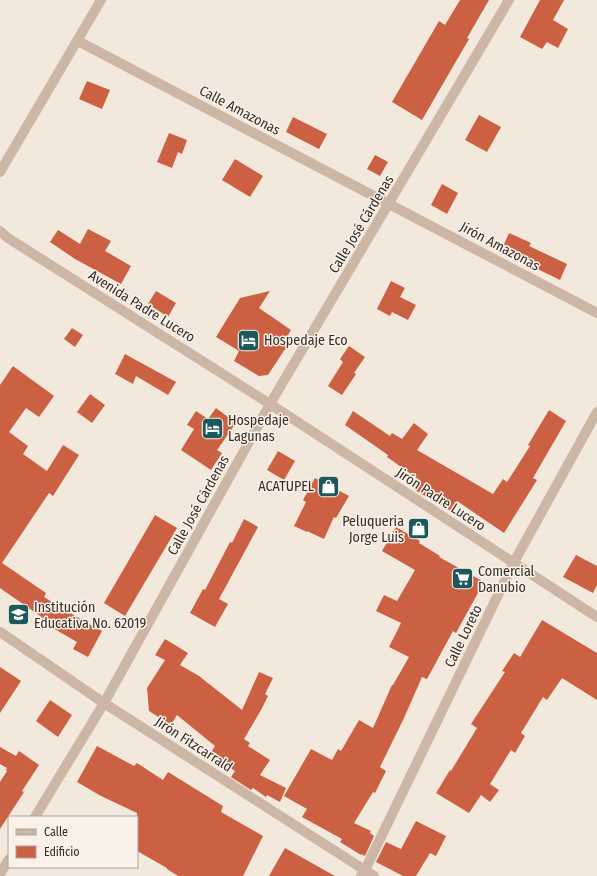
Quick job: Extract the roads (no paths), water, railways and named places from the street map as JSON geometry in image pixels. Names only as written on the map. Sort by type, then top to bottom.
[{"type":"street","points":[[0,172],[101,0]]},
{"type":"street","name":"Calle José Cárdenas","points":[[36,816],[104,703],[270,404],[510,0]]},
{"type":"street","name":"Calle Amazonas","points":[[78,41],[389,204]]},
{"type":"street","name":"Jirón Amazonas","points":[[389,204],[597,313]]},
{"type":"street","name":"Avenida Padre Lucero","points":[[0,231],[8,238],[270,404]]},
{"type":"street","points":[[0,245],[8,238]]},
{"type":"street","name":"Jirón Padre Lucero","points":[[270,404],[597,617]]},
{"type":"street","name":"Calle Loreto","points":[[363,873],[514,562],[597,412]]},
{"type":"street","name":"Jirón Fitzcarrald","points":[[0,632],[104,703],[363,873],[374,876]]},
{"type":"street","points":[[0,874],[8,861]]},
{"type":"place","name":"Hospedaje Eco","points":[[249,340]]},
{"type":"place","name":"Hospedaje Lagunas","points":[[212,428]]},
{"type":"place","name":"ACATUPEL","points":[[329,486]]},
{"type":"place","name":"Peluqueria Jorge Luis","points":[[419,529]]},
{"type":"place","name":"Comercial Danubio","points":[[462,579]]},
{"type":"place","name":"Institución Educativa No. 62019","points":[[19,615]]}]
